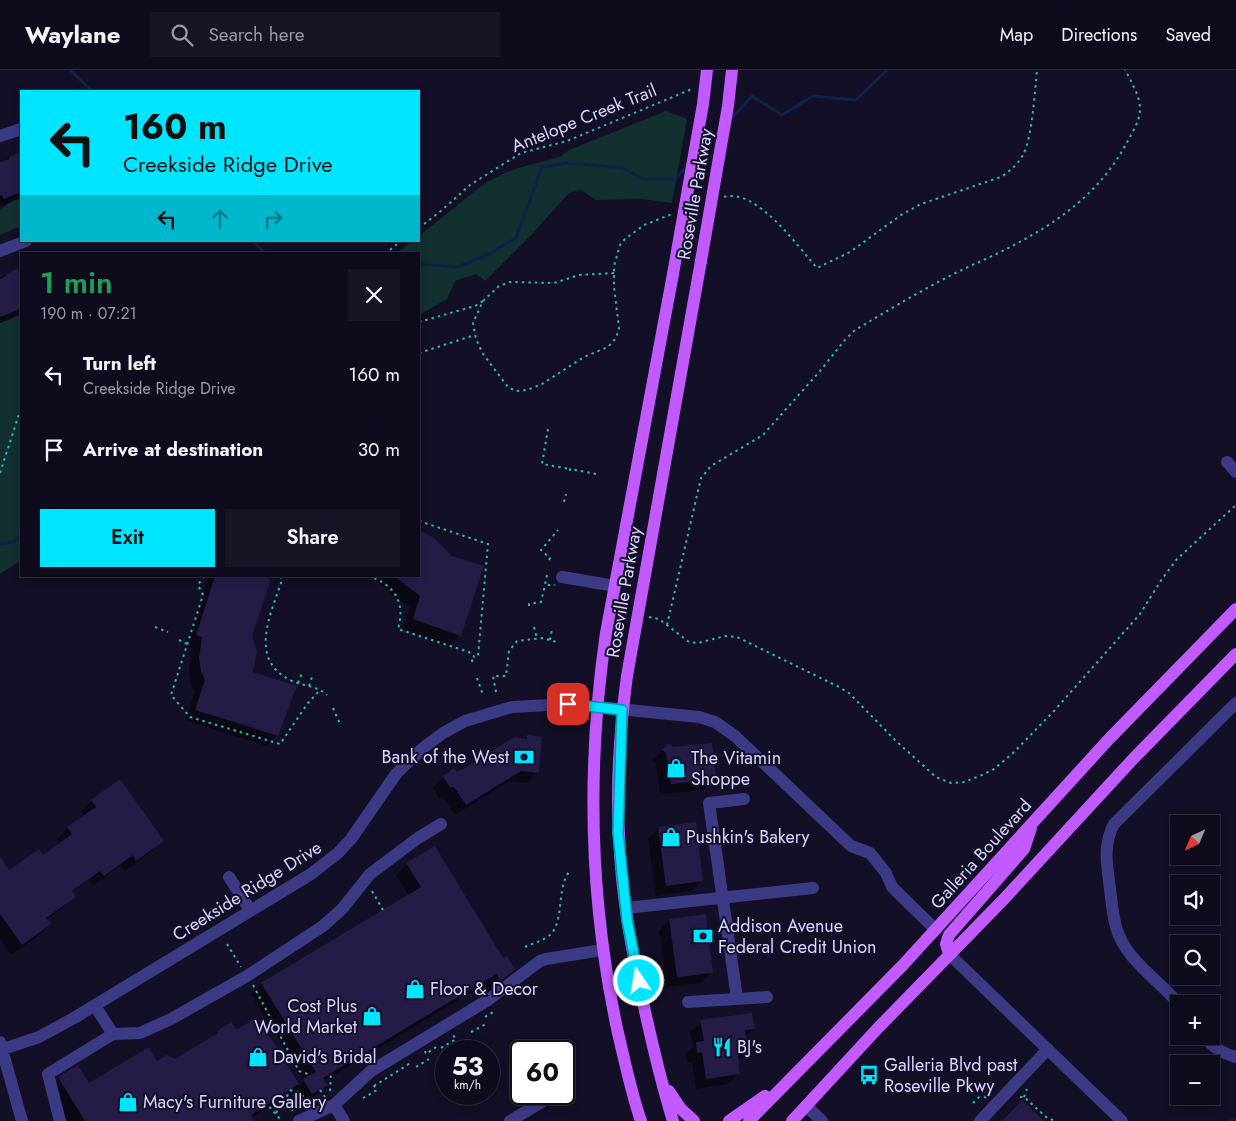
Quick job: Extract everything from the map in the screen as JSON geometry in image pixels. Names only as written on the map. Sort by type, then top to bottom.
[{"type":"main road","name":"Roseville Parkway","points":[[640,1121],[614,1013],[602,950],[593,840],[596,707],[606,633],[673,274],[703,104],[707,70]]},
{"type":"main road","name":"Roseville Parkway","points":[[673,1121],[655,1054],[631,945],[626,908],[618,833],[622,710],[637,615],[728,106],[732,70]]},
{"type":"main road","name":"Galleria Boulevard","points":[[749,1121],[936,930],[1109,739],[1236,608]]},
{"type":"main road","points":[[792,1121],[949,954],[1004,899],[1134,758],[1236,654]]},
{"type":"main road","points":[[949,954],[946,944],[949,935],[1024,849],[1033,824]]},
{"type":"main road","points":[[655,1054],[672,1096],[684,1113],[694,1121]]},
{"type":"main road","points":[[729,1121],[794,1074]]},
{"type":"street","points":[[0,136],[20,129]]},
{"type":"street","points":[[0,251],[23,242]]},
{"type":"street","points":[[559,581],[615,586]]},
{"type":"street","points":[[1170,995],[1139,965],[1120,940],[1115,926],[1105,855],[1108,836],[1114,824],[1236,702]]},
{"type":"street","name":"Creekside Ridge Drive","points":[[1,1047],[39,1037],[95,1006],[311,874],[338,853],[363,824],[396,774],[423,748],[443,733],[465,721],[512,707],[568,704],[699,717],[715,722],[735,736],[851,846],[870,853],[886,873],[892,887],[936,930]]},
{"type":"street","points":[[736,998],[709,803],[744,799]]},
{"type":"street","points":[[60,1121],[48,1074],[113,1034],[140,1033],[171,1019],[247,976],[323,926],[342,909],[370,874],[418,838],[442,824]]},
{"type":"street","points":[[229,877],[250,910]]},
{"type":"street","points":[[626,908],[813,888]]},
{"type":"street","points":[[300,1116],[488,1000],[540,962],[546,959],[602,950]]},
{"type":"street","points":[[949,954],[1122,1121]]},
{"type":"street","points":[[688,1002],[766,997]]},
{"type":"street","points":[[95,1006],[113,1034]]},
{"type":"street","points":[[1210,1045],[1236,1057]]},
{"type":"street","points":[[1,1047],[22,1121]]},
{"type":"street","points":[[980,1121],[1048,1049]]},
{"type":"street","points":[[327,1100],[344,1121]]},
{"type":"street","points":[[510,1121],[537,1105]]},
{"type":"street","points":[[806,1106],[822,1121]]},
{"type":"path","points":[[721,198],[730,195],[754,202],[767,212],[817,268],[850,252],[901,214],[921,204],[1001,177],[1009,171],[1024,154],[1028,142],[1037,70]]},
{"type":"path","points":[[667,625],[701,478],[710,466],[763,434],[855,330],[945,278],[1012,247],[1047,227],[1080,202],[1102,179],[1121,154],[1138,122],[1140,108],[1125,70]]},
{"type":"path","name":"Antelope Creek Trail","points":[[420,227],[470,185],[521,153],[567,141],[693,89]]},
{"type":"path","points":[[483,301],[473,323],[475,335],[483,354],[508,387],[516,391],[527,390],[542,384],[584,357],[608,347],[616,338],[619,328],[614,266],[620,246],[625,239],[644,225],[675,213]]},
{"type":"path","points":[[387,252],[400,242]]},
{"type":"path","points":[[420,322],[474,306],[483,301],[499,286],[510,282],[554,283],[579,275],[614,273]]},
{"type":"path","points":[[420,354],[475,335]]},
{"type":"path","points":[[0,473],[20,411]]},
{"type":"path","points":[[548,429],[542,464],[596,474]]},
{"type":"path","points":[[564,502],[566,494]]},
{"type":"path","points":[[637,615],[659,619],[689,642],[698,643],[725,636],[738,637],[850,693],[896,741],[936,777],[951,783],[964,782],[994,769],[1012,754],[1054,711],[1125,632],[1140,614],[1162,578],[1177,559],[1236,505]]},
{"type":"path","points":[[370,577],[386,585],[399,601],[401,615],[398,629],[468,652],[475,657],[478,656],[488,544],[420,521]]},
{"type":"path","points":[[549,560],[550,558],[542,550],[558,530]]},
{"type":"path","points":[[530,606],[529,604],[541,602],[547,575]]},
{"type":"path","points":[[203,577],[198,585],[203,595],[171,695],[190,717],[280,744],[300,714],[320,690]]},
{"type":"path","points":[[280,577],[282,580],[267,625],[265,648],[268,658],[287,678],[320,690],[328,695]]},
{"type":"path","points":[[545,585],[559,581]]},
{"type":"path","points":[[155,627],[168,632]]},
{"type":"path","points":[[534,627],[537,638]]},
{"type":"path","points":[[550,640],[552,629]]},
{"type":"path","points":[[496,692],[493,676],[506,676],[509,650],[517,641],[537,638],[557,642]]},
{"type":"path","points":[[178,640],[187,644]]},
{"type":"path","points":[[472,662],[473,656]]},
{"type":"path","points":[[298,683],[302,673]]},
{"type":"path","points":[[309,686],[312,677]]},
{"type":"path","points":[[477,678],[483,695]]},
{"type":"path","points":[[333,708],[341,726]]},
{"type":"path","points":[[524,947],[544,939],[554,930],[558,922],[564,884],[570,871]]},
{"type":"path","points":[[368,885],[383,910]]},
{"type":"path","points":[[227,944],[241,967]]},
{"type":"path","points":[[252,984],[299,1071],[311,1075]]},
{"type":"path","points":[[472,1032],[486,1024]]},
{"type":"path","points":[[416,1067],[429,1059]]},
{"type":"path","points":[[374,1086],[412,1062]]},
{"type":"path","points":[[327,1100],[330,1092],[331,1073]]},
{"type":"path","points":[[1024,1097],[1030,1084]]},
{"type":"path","points":[[276,1113],[290,1090],[298,1092],[308,1100],[317,1101]]},
{"type":"path","points":[[320,1090],[327,1100]]},
{"type":"path","points":[[973,1103],[982,1094]]},
{"type":"path","points":[[1014,1097],[1024,1097],[1046,1117],[1055,1121]]},
{"type":"path","points":[[274,1100],[300,1116]]},
{"type":"path","points":[[265,1102],[282,1121]]},
{"type":"green space","points":[[666,111],[687,119],[672,203],[641,199],[596,200],[581,190],[569,193],[533,233],[485,281],[476,274],[455,281],[447,299],[420,314],[420,252],[398,252],[411,242],[420,242],[420,235],[485,183],[507,172],[560,157],[569,150]]},
{"type":"green space","points":[[20,198],[20,226],[0,235],[0,210],[15,199]]},
{"type":"green space","points":[[20,315],[20,561],[0,574],[0,323]]},
{"type":"building","points":[[20,152],[20,192],[4,199],[2,195],[0,196],[0,162],[9,159],[9,157]]},
{"type":"building","points":[[17,269],[20,272],[20,309],[0,317],[0,279],[6,276],[6,274]]},
{"type":"building","points":[[420,531],[434,538],[452,556],[484,566],[461,636],[413,619],[420,596],[395,577],[420,577]]},
{"type":"building","points":[[215,577],[265,577],[271,579],[252,636],[257,651],[253,672],[297,686],[278,736],[195,710],[205,680],[199,658],[202,637],[196,635]]},
{"type":"building","points":[[527,735],[542,737],[539,773],[521,771],[466,805],[454,787],[450,788],[443,776],[454,768],[457,772],[514,737],[527,739]]},
{"type":"building","points":[[668,743],[673,747],[712,743],[716,779],[671,784],[666,753],[662,750]]},
{"type":"building","points":[[120,779],[164,841],[136,861],[133,855],[104,876],[100,871],[72,891],[76,897],[46,918],[51,924],[22,945],[0,914],[0,856],[9,870],[39,849],[43,855],[72,834],[67,827],[96,807],[91,800]]},
{"type":"building","points":[[696,822],[703,881],[666,886],[658,827]]},
{"type":"building","points":[[435,846],[503,958],[507,956],[515,970],[500,981],[496,974],[323,1078],[328,1085],[312,1094],[303,1079],[316,1072],[261,983],[421,887],[406,863]]},
{"type":"building","points":[[706,914],[713,973],[677,977],[669,919]]},
{"type":"building","name":"BJ's","points":[[752,1013],[755,1029],[745,1030],[748,1053],[738,1054],[740,1074],[706,1079],[702,1052],[697,1053],[696,1042],[704,1041],[700,1020]]},
{"type":"building","points":[[258,1017],[299,1084],[251,1115],[254,1121],[85,1121],[58,1077],[78,1065],[89,1083],[149,1047],[157,1061],[167,1055],[175,1059],[218,1033],[217,1031],[231,1022],[236,1030]]},
{"type":"building","points":[[1022,1100],[1044,1121],[1002,1121]]},
{"type":"waterway","points":[[70,70],[91,90]]},
{"type":"waterway","points":[[731,119],[752,96],[782,115],[813,96],[856,100],[887,70]]},
{"type":"waterway","points":[[699,153],[718,132]]},
{"type":"waterway","points":[[420,265],[458,267],[491,253],[516,238],[542,167],[567,163],[623,168],[642,179],[675,179],[688,165]]},
{"type":"waterway","points":[[254,242],[264,252]]},
{"type":"waterway","points":[[0,544],[14,542],[20,535]]},
{"type":"waterway","points":[[1230,1121],[1236,1120]]},
{"type":"place","name":"Bank of the West","points":[[524,757]]},
{"type":"place","name":"The Vitamin Shoppe","points":[[676,768]]},
{"type":"place","name":"Pushkin's Bakery","points":[[671,837]]},
{"type":"place","name":"Addison Avenue Federal Credit Union","points":[[703,936]]},
{"type":"place","name":"Floor & Decor","points":[[415,989]]},
{"type":"place","name":"Cost Plus World Market","points":[[372,1016]]},
{"type":"place","name":"BJ's","points":[[722,1047]]},
{"type":"place","name":"David's Bridal","points":[[258,1057]]},
{"type":"place","name":"Galleria Blvd past Roseville Pkwy","points":[[869,1075]]},
{"type":"place","name":"Macy's Furniture Gallery","points":[[128,1102]]},
{"type":"route","points":[[568,704],[622,710],[618,833],[627,920],[639,981]]}]
